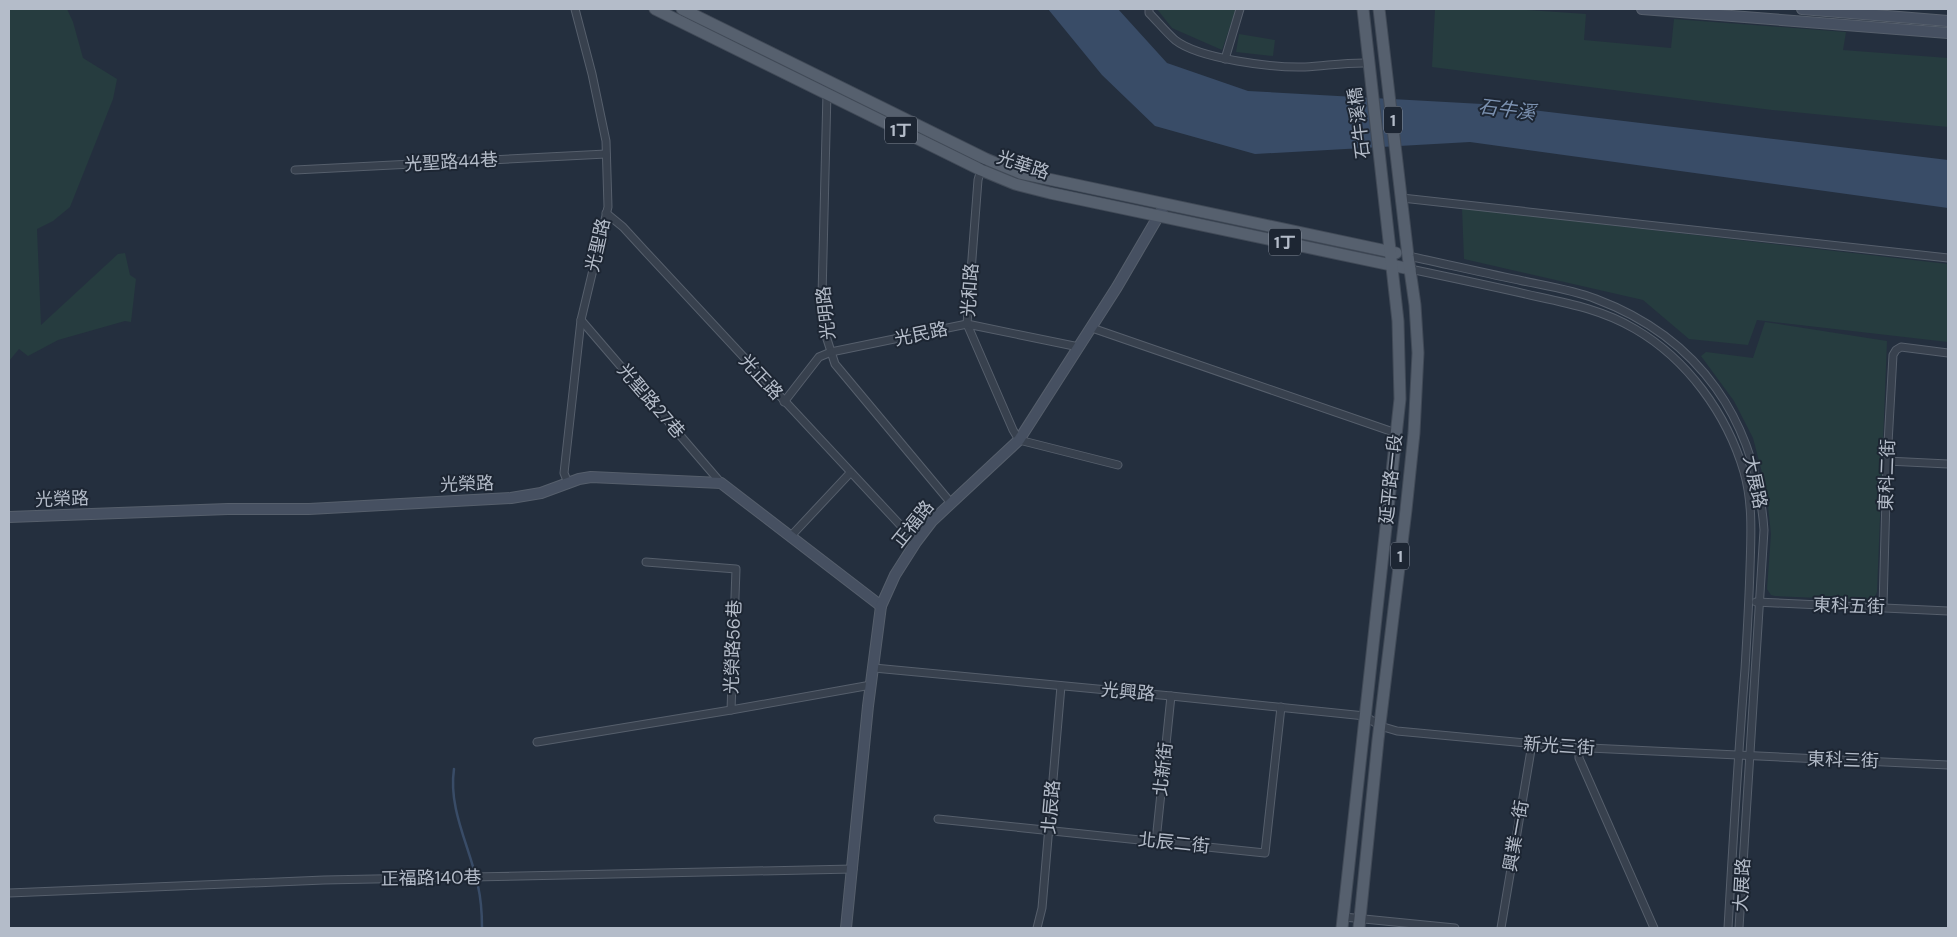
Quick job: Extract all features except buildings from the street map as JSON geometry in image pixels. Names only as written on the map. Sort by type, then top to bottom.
[{"type":"main road","name":"光華路","points":[[655,9],[828,81],[1024,186],[1410,268]]},
{"type":"main road","name":"光華路","points":[[682,9],[733,41],[826,94],[983,165],[1003,167],[1039,178],[1408,256]]},
{"type":"main road","name":"1","points":[[1363,9],[1369,61]]},
{"type":"main road","name":"石牛溪橋","points":[[1379,9],[1400,182]]},
{"type":"main road","name":"石牛溪橋","points":[[1369,61],[1383,183]]},
{"type":"main road","name":"延平路一段","points":[[1359,924],[1415,416],[1418,353],[1416,315],[1400,182]]},
{"type":"main road","name":"延平路一段","points":[[1343,922],[1400,399],[1398,321],[1383,183]]},
{"type":"main road","points":[[1387,508],[1406,510]]},
{"type":"main road","points":[[1376,611],[1393,613]]},
{"type":"street","name":"光聖路","points":[[568,483],[564,473],[581,320],[608,206],[606,141],[596,91],[575,9]]},
{"type":"street","points":[[1149,9],[1149,13],[1177,41],[1202,52],[1225,59],[1302,67],[1369,61]]},
{"type":"street","points":[[1225,59],[1240,9]]},
{"type":"street","points":[[1642,9],[1747,13],[1948,33]]},
{"type":"street","points":[[1802,9],[1948,21]]},
{"type":"street","name":"光明路","points":[[828,81],[826,94],[822,296],[826,336],[835,364],[951,503]]},
{"type":"street","name":"光聖路44巷","points":[[295,170],[606,154]]},
{"type":"street","name":"光和路","points":[[983,165],[977,194],[967,324],[1013,430],[1020,440]]},
{"type":"street","points":[[1402,198],[1948,258]]},
{"type":"street","name":"正福路","points":[[846,928],[881,606],[895,576],[916,542],[932,521],[1020,440],[1092,328],[1165,204]]},
{"type":"street","name":"光正路","points":[[606,213],[623,227],[646,251],[784,402],[916,542]]},
{"type":"street","name":"大展路","points":[[1408,256],[1564,290],[1596,299],[1632,315],[1658,330],[1687,355],[1714,384],[1745,439],[1757,478],[1764,530],[1739,928]]},
{"type":"street","name":"大展路","points":[[1410,268],[1581,306],[1635,329],[1667,352],[1704,390],[1728,430],[1744,472],[1752,530],[1728,928]]},
{"type":"street","name":"光聖路27巷","points":[[581,320],[721,483]]},
{"type":"street","name":"光民路","points":[[784,402],[819,357],[831,352],[967,324],[1079,347]]},
{"type":"street","points":[[1092,328],[1396,433]]},
{"type":"street","name":"東科二街","points":[[1882,607],[1893,355],[1901,347],[1948,353]]},
{"type":"street","points":[[1020,440],[1118,465]]},
{"type":"street","points":[[1887,460],[1948,464]]},
{"type":"street","points":[[790,536],[850,473]]},
{"type":"street","name":"光榮路","points":[[9,517],[228,509],[309,509],[511,498],[541,493],[578,478],[591,477],[721,483]]},
{"type":"street","points":[[721,483],[881,606]]},
{"type":"street","name":"光榮路56巷","points":[[538,742],[731,710],[736,569],[646,562]]},
{"type":"street","name":"東科五街","points":[[1749,601],[1948,611]]},
{"type":"street","name":"光興路","points":[[874,668],[1365,716],[1380,726]]},
{"type":"street","points":[[731,710],[872,685]]},
{"type":"street","name":"北辰路","points":[[1037,928],[1042,908],[1061,686]]},
{"type":"street","name":"北新街","points":[[1156,842],[1170,696]]},
{"type":"street","name":"北辰二街","points":[[938,819],[1265,853],[1280,707]]},
{"type":"street","name":"新光三街","points":[[1380,726],[1397,731],[1579,748],[1739,756]]},
{"type":"street","name":"興業一街","points":[[1501,928],[1532,744]]},
{"type":"street","points":[[1579,748],[1579,758],[1654,928]]},
{"type":"street","name":"東科三街","points":[[1739,756],[1948,765]]},
{"type":"street","name":"正福路140巷","points":[[9,893],[324,880],[853,869]]},
{"type":"street","points":[[1343,922],[1455,928]]},
{"type":"green space","points":[[9,9],[67,9],[73,22],[83,58],[117,79],[113,99],[70,207],[53,221],[37,229],[41,325],[118,254],[125,253],[130,275],[136,279],[131,322],[125,321],[58,340],[28,356],[19,349],[9,361]]},
{"type":"green space","points":[[1157,9],[1236,9],[1222,50],[1172,28]]},
{"type":"green space","points":[[1435,9],[1513,9],[1586,14],[1584,40],[1671,48],[1674,19],[1846,32],[1843,50],[1948,58],[1948,127],[1772,110],[1432,67]]},
{"type":"green space","points":[[1239,34],[1275,40],[1273,56],[1236,52]]},
{"type":"green space","points":[[1462,208],[1948,264],[1948,342],[1757,320],[1748,345],[1689,339],[1643,300],[1464,259]]},
{"type":"green space","points":[[1765,322],[1887,341],[1877,592],[1869,600],[1775,596],[1771,595],[1767,589],[1771,534],[1766,488],[1753,438],[1734,401],[1701,356],[1706,352],[1753,358]]},
{"type":"water","name":"石牛溪","points":[[1048,9],[1118,9],[1167,63],[1248,91],[1482,104],[1948,160],[1948,208],[1470,142],[1255,154],[1155,126],[1102,75]]},
{"type":"waterway","points":[[454,769],[454,799],[478,886],[482,928]]}]
